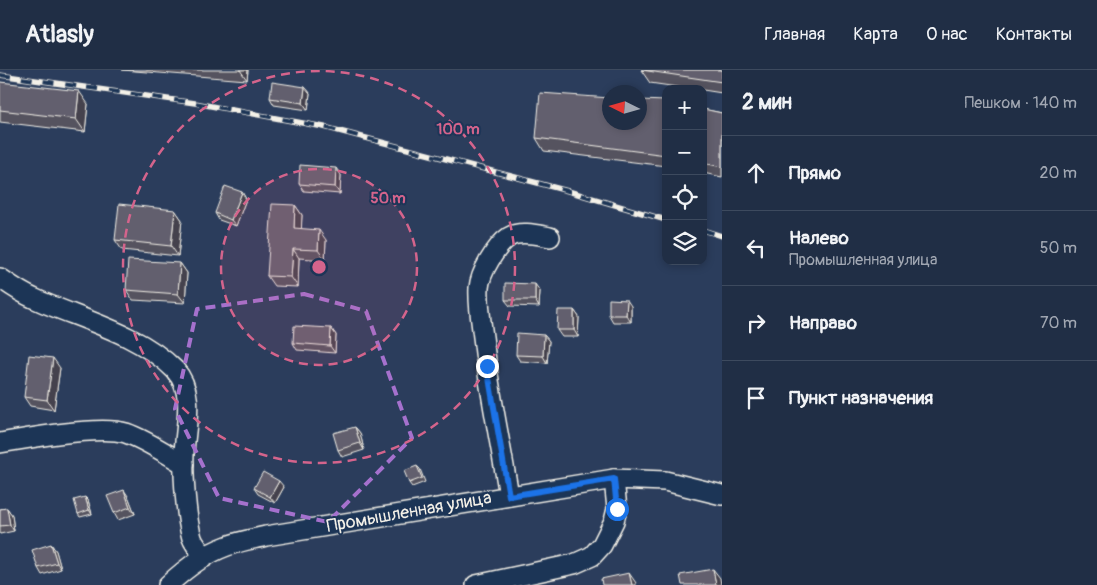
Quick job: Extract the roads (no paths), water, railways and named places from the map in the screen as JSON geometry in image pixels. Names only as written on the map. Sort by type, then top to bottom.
[{"type":"street","points":[[509,496],[487,366],[480,316],[479,288],[482,273],[501,245],[511,236],[528,234],[550,237]]},
{"type":"street","points":[[0,278],[32,298],[92,322],[136,343],[162,358],[176,372],[184,383],[188,396],[184,464],[188,521],[192,540],[205,557]]},
{"type":"street","points":[[0,443],[77,432],[111,431],[126,433],[184,464]]},
{"type":"street","points":[[476,585],[574,564],[592,556],[602,545],[614,520],[617,509],[614,479]]},
{"type":"street","name":"Промышленная улица","points":[[168,585],[182,572],[227,546],[266,536],[509,496],[614,479],[665,481],[722,495]]},
{"type":"railway","points":[[0,75],[195,103],[324,127],[568,191],[662,219]]},
{"type":"railway","points":[[707,231],[722,236]]}]
